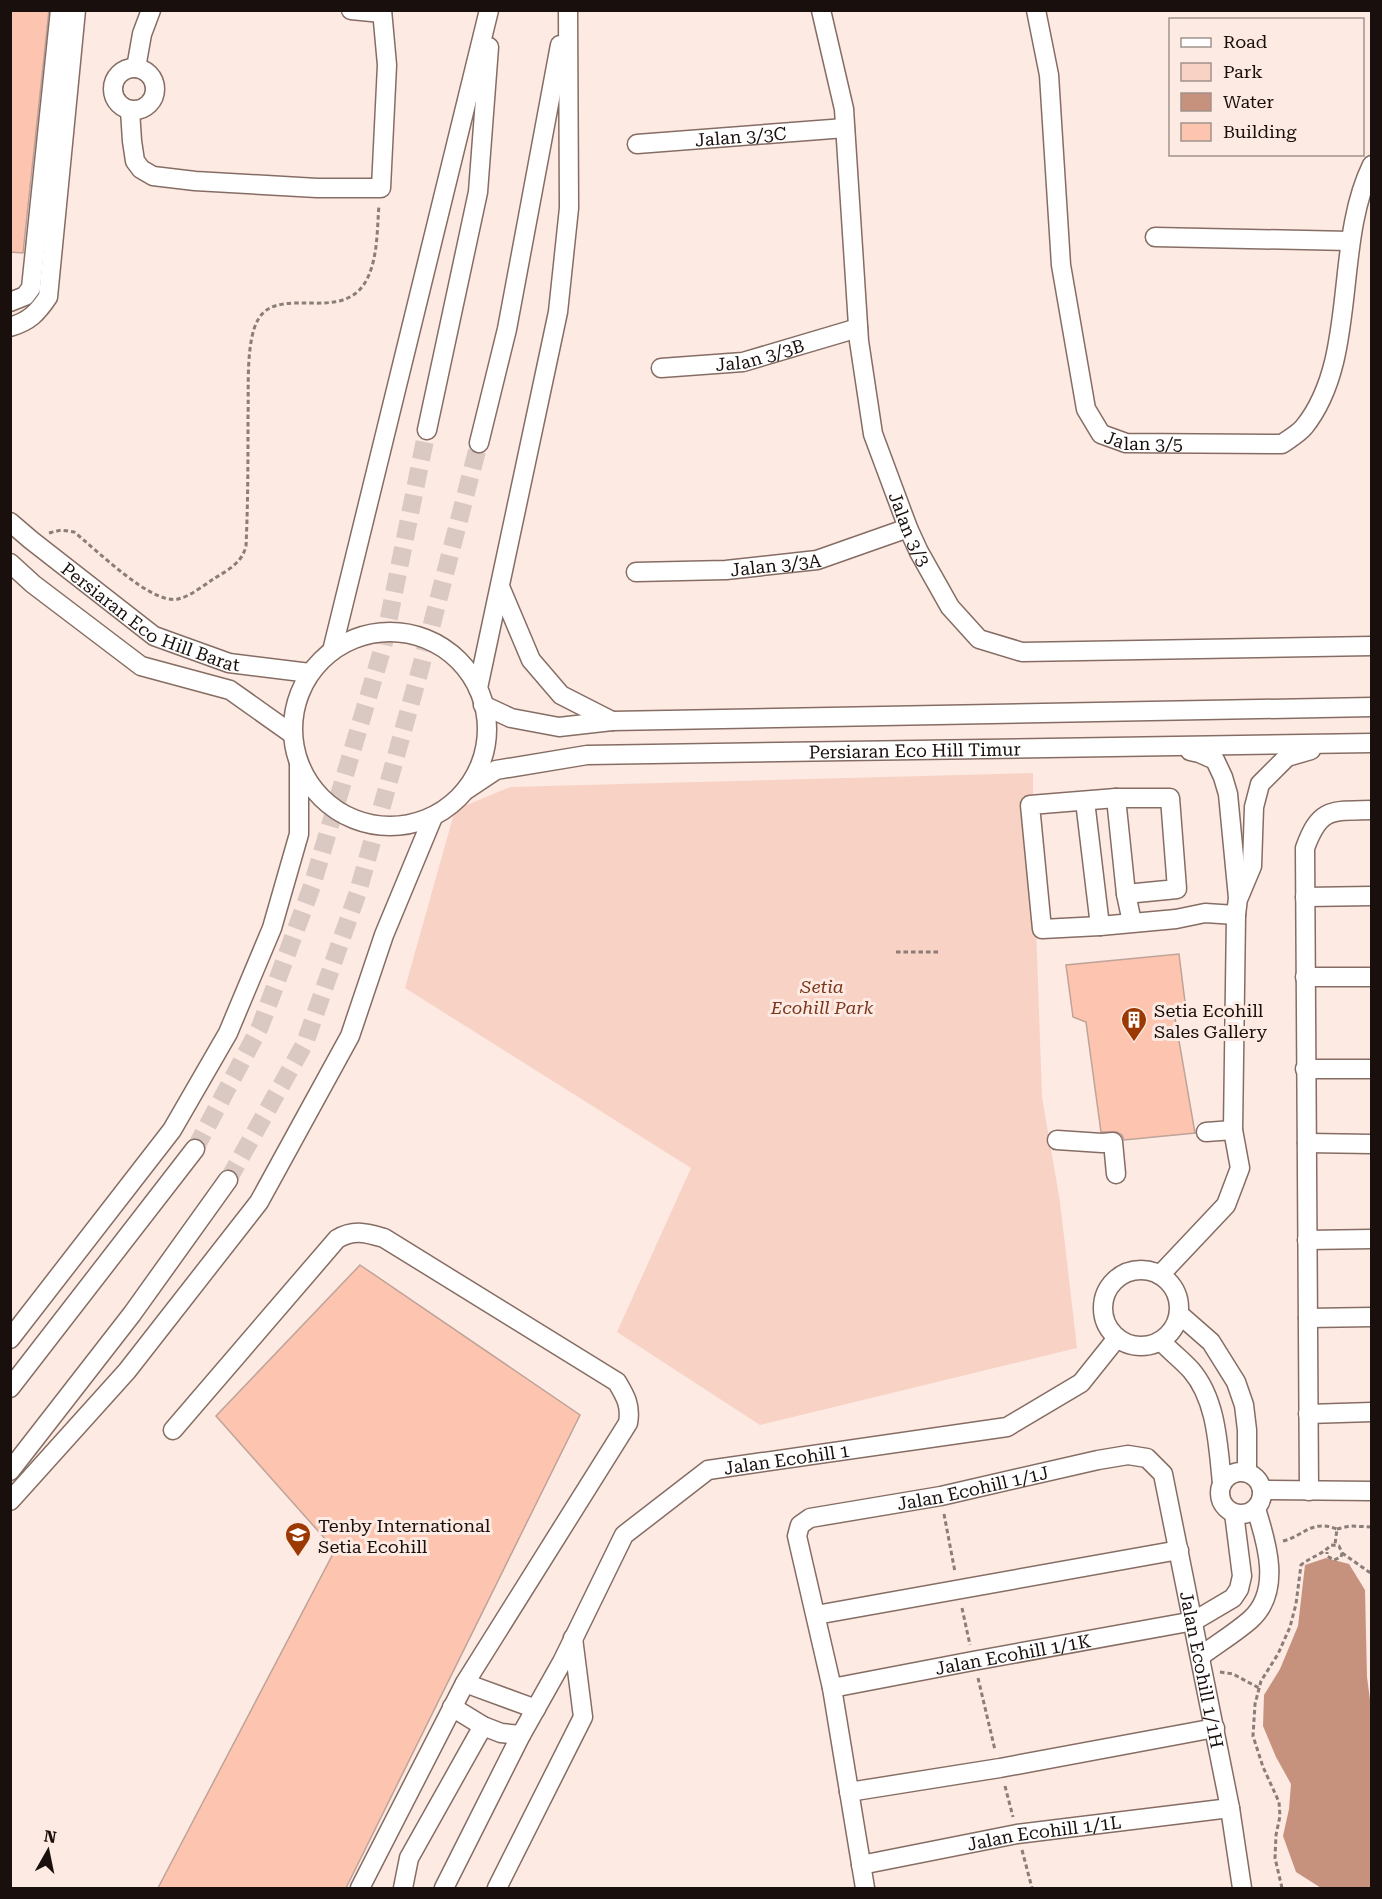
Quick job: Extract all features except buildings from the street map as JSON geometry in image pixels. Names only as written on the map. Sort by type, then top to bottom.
[{"type":"street","points":[[10,302],[25,296],[31,288],[60,10]]},
{"type":"street","points":[[10,327],[21,324],[36,314],[48,297],[76,10]]},
{"type":"street","points":[[136,68],[142,34],[151,10]]},
{"type":"street","points":[[130,110],[135,160],[141,169],[153,176],[195,181],[317,188],[381,188],[387,65],[382,12],[351,10]]},
{"type":"street","points":[[427,430],[478,192],[490,10]]},
{"type":"street","points":[[332,651],[490,10]]},
{"type":"street","points":[[481,696],[558,312],[569,208],[567,10]]},
{"type":"street","points":[[479,443],[507,329],[567,10]]},
{"type":"street","name":"Jalan 3/5","points":[[1036,10],[1049,75],[1061,265],[1086,409],[1101,434],[1126,443],[1282,444],[1302,429],[1317,408],[1334,366],[1350,241],[1364,179],[1371,165]]},
{"type":"street","name":"Jalan 3/3","points":[[821,12],[844,109],[859,341],[873,434],[908,528],[950,607],[979,639],[1022,652],[1371,646]]},
{"type":"street","points":[[136,68],[151,76],[156,90],[150,103],[138,110],[130,110],[118,102],[113,88],[118,75],[124,70],[136,68]]},
{"type":"street","name":"Jalan 3/3C","points":[[637,144],[845,128]]},
{"type":"street","points":[[1155,237],[1350,241]]},
{"type":"street","name":"Jalan 3/3B","points":[[661,368],[743,362],[858,328]]},
{"type":"street","name":"Persiaran Eco Hill Barat","points":[[10,522],[154,636],[228,663],[310,673]]},
{"type":"street","name":"Jalan 3/3A","points":[[636,572],[726,570],[817,560],[908,528]]},
{"type":"street","name":"Persiaran Eco Hill Barat","points":[[10,562],[33,584],[141,666],[230,690],[292,734]]},
{"type":"street","points":[[501,589],[531,660],[561,695],[612,721]]},
{"type":"street","points":[[10,1339],[172,1130],[228,1033],[272,928],[299,834],[299,765],[292,734],[296,702],[310,673],[332,651],[362,636],[396,633],[421,638],[445,649],[464,667],[481,696],[486,714],[487,741],[479,767],[466,790],[433,818],[389,826],[364,823],[340,813],[315,793],[299,765]]},
{"type":"street","name":"Persiaran Eco Hill Timur","points":[[481,696],[511,718],[559,727],[612,721],[1371,706]]},
{"type":"street","name":"Persiaran Eco Hill Timur","points":[[466,790],[496,770],[587,755],[1371,743]]},
{"type":"street","points":[[1237,907],[1252,866],[1254,807],[1260,784],[1287,757],[1333,744]]},
{"type":"street","points":[[1160,1275],[1226,1205],[1240,1168],[1233,1130],[1237,907],[1228,794],[1215,760],[1199,753],[1171,747]]},
{"type":"street","points":[[1126,894],[1177,889],[1170,798],[1116,798],[1030,805],[1042,929],[1176,918],[1237,907]]},
{"type":"street","points":[[1116,798],[1131,922]]},
{"type":"street","points":[[1085,801],[1100,926]]},
{"type":"street","points":[[1309,1491],[1305,848],[1311,830],[1321,816],[1340,810],[1371,810]]},
{"type":"street","points":[[10,1501],[127,1371],[259,1202],[350,1036],[384,934],[433,818]]},
{"type":"street","points":[[1305,897],[1371,896]]},
{"type":"street","points":[[1305,977],[1371,977]]},
{"type":"street","points":[[1305,1069],[1371,1069]]},
{"type":"street","points":[[1206,1132],[1233,1130]]},
{"type":"street","points":[[1057,1140],[1113,1142],[1116,1174]]},
{"type":"street","points":[[1307,1143],[1371,1144]]},
{"type":"street","points":[[10,1388],[195,1149]]},
{"type":"street","points":[[10,1471],[132,1314],[228,1180]]},
{"type":"street","points":[[173,1430],[337,1239],[346,1234],[362,1231],[384,1238],[617,1382],[628,1399],[630,1412],[628,1423],[465,1683],[360,1888]]},
{"type":"street","points":[[1307,1240],[1371,1239]]},
{"type":"street","points":[[1138,1270],[1160,1275],[1176,1292],[1179,1302],[1176,1324],[1161,1341],[1150,1345],[1138,1346],[1117,1338],[1105,1319],[1103,1308],[1110,1287],[1127,1273],[1138,1270]]},
{"type":"street","points":[[1179,1314],[1211,1342],[1236,1382],[1244,1405],[1247,1472]]},
{"type":"street","points":[[1308,1318],[1371,1317]]},
{"type":"street","name":"Jalan Ecohill 1","points":[[444,1888],[624,1534],[708,1470],[1007,1427],[1081,1383],[1117,1338]]},
{"type":"street","points":[[1161,1341],[1192,1371],[1205,1392],[1216,1430],[1221,1483],[1219,1490],[1222,1504],[1234,1513],[1246,1514],[1256,1509],[1260,1503],[1262,1490],[1259,1481],[1247,1472],[1232,1473],[1221,1483]]},
{"type":"street","points":[[1308,1414],[1371,1412]]},
{"type":"street","name":"Jalan Ecohill 1/1J","points":[[816,1615],[797,1536],[800,1525],[810,1518],[940,1496],[1098,1460],[1128,1455],[1147,1458]]},
{"type":"street","name":"Jalan Ecohill 1/1H","points":[[1147,1458],[1163,1474],[1215,1728],[1242,1888]]},
{"type":"street","points":[[1262,1490],[1371,1491]]},
{"type":"street","points":[[1202,1663],[1252,1619],[1265,1600],[1270,1577],[1265,1536],[1256,1509]]},
{"type":"street","points":[[1194,1621],[1233,1598],[1239,1589],[1242,1576],[1234,1513]]},
{"type":"street","points":[[864,1888],[832,1688],[816,1615],[1179,1550]]},
{"type":"street","name":"Jalan Ecohill 1/1K","points":[[832,1688],[1194,1621]]},
{"type":"street","points":[[497,1888],[584,1717],[573,1638]]},
{"type":"street","points":[[465,1683],[536,1709]]},
{"type":"street","points":[[452,1707],[483,1726],[501,1733],[521,1735]]},
{"type":"street","points":[[403,1888],[409,1857],[483,1726]]},
{"type":"street","points":[[849,1792],[1000,1768],[1215,1728]]},
{"type":"street","name":"Jalan Ecohill 1/1L","points":[[861,1865],[1017,1834],[1230,1808]]},
{"type":"path","points":[[31,540],[56,530],[74,532],[140,586],[167,599],[182,598],[234,566],[244,553],[246,546],[250,356],[257,323],[264,312],[280,305],[340,302],[358,293],[369,276],[374,258],[381,188]]},
{"type":"path","points":[[896,952],[939,952]]},
{"type":"path","points":[[940,1496],[973,1661],[1032,1888]]},
{"type":"path","points":[[1276,1540],[1284,1541],[1315,1525],[1337,1529],[1350,1526],[1371,1527]]},
{"type":"path","points":[[1335,1545],[1337,1529]]},
{"type":"path","points":[[1282,1888],[1275,1858],[1280,1816],[1278,1802],[1253,1736],[1255,1704],[1261,1681],[1290,1627],[1296,1604],[1301,1565],[1310,1557],[1327,1552],[1328,1548],[1335,1545]]},
{"type":"path","points":[[1335,1545],[1342,1549],[1342,1553],[1371,1574]]},
{"type":"path","points":[[1327,1552],[1328,1556],[1334,1560],[1341,1557],[1342,1553]]},
{"type":"path","points":[[1202,1663],[1233,1674],[1259,1688]]},
{"type":"green space","name":"Setia Ecohill Park","points":[[1033,773],[1033,842],[1042,1097],[1060,1202],[1077,1348],[760,1425],[617,1332],[691,1168],[405,988],[455,810],[510,787]]},
{"type":"water","points":[[1326,1558],[1349,1564],[1365,1590],[1367,1677],[1372,1715],[1371,1888],[1321,1888],[1296,1872],[1283,1836],[1289,1809],[1291,1784],[1263,1726],[1264,1695],[1280,1669],[1298,1626],[1305,1565]]},
{"type":"tunnel","points":[[195,1149],[260,1027],[312,886],[383,647],[427,430]]},
{"type":"tunnel","points":[[228,1180],[305,1043],[358,892],[420,670],[479,443]]},
{"type":"place","name":"Setia Ecohill Sales Gallery","points":[[1134,1043]]},
{"type":"place","name":"Tenby International Setia Ecohill","points":[[298,1558]]}]
